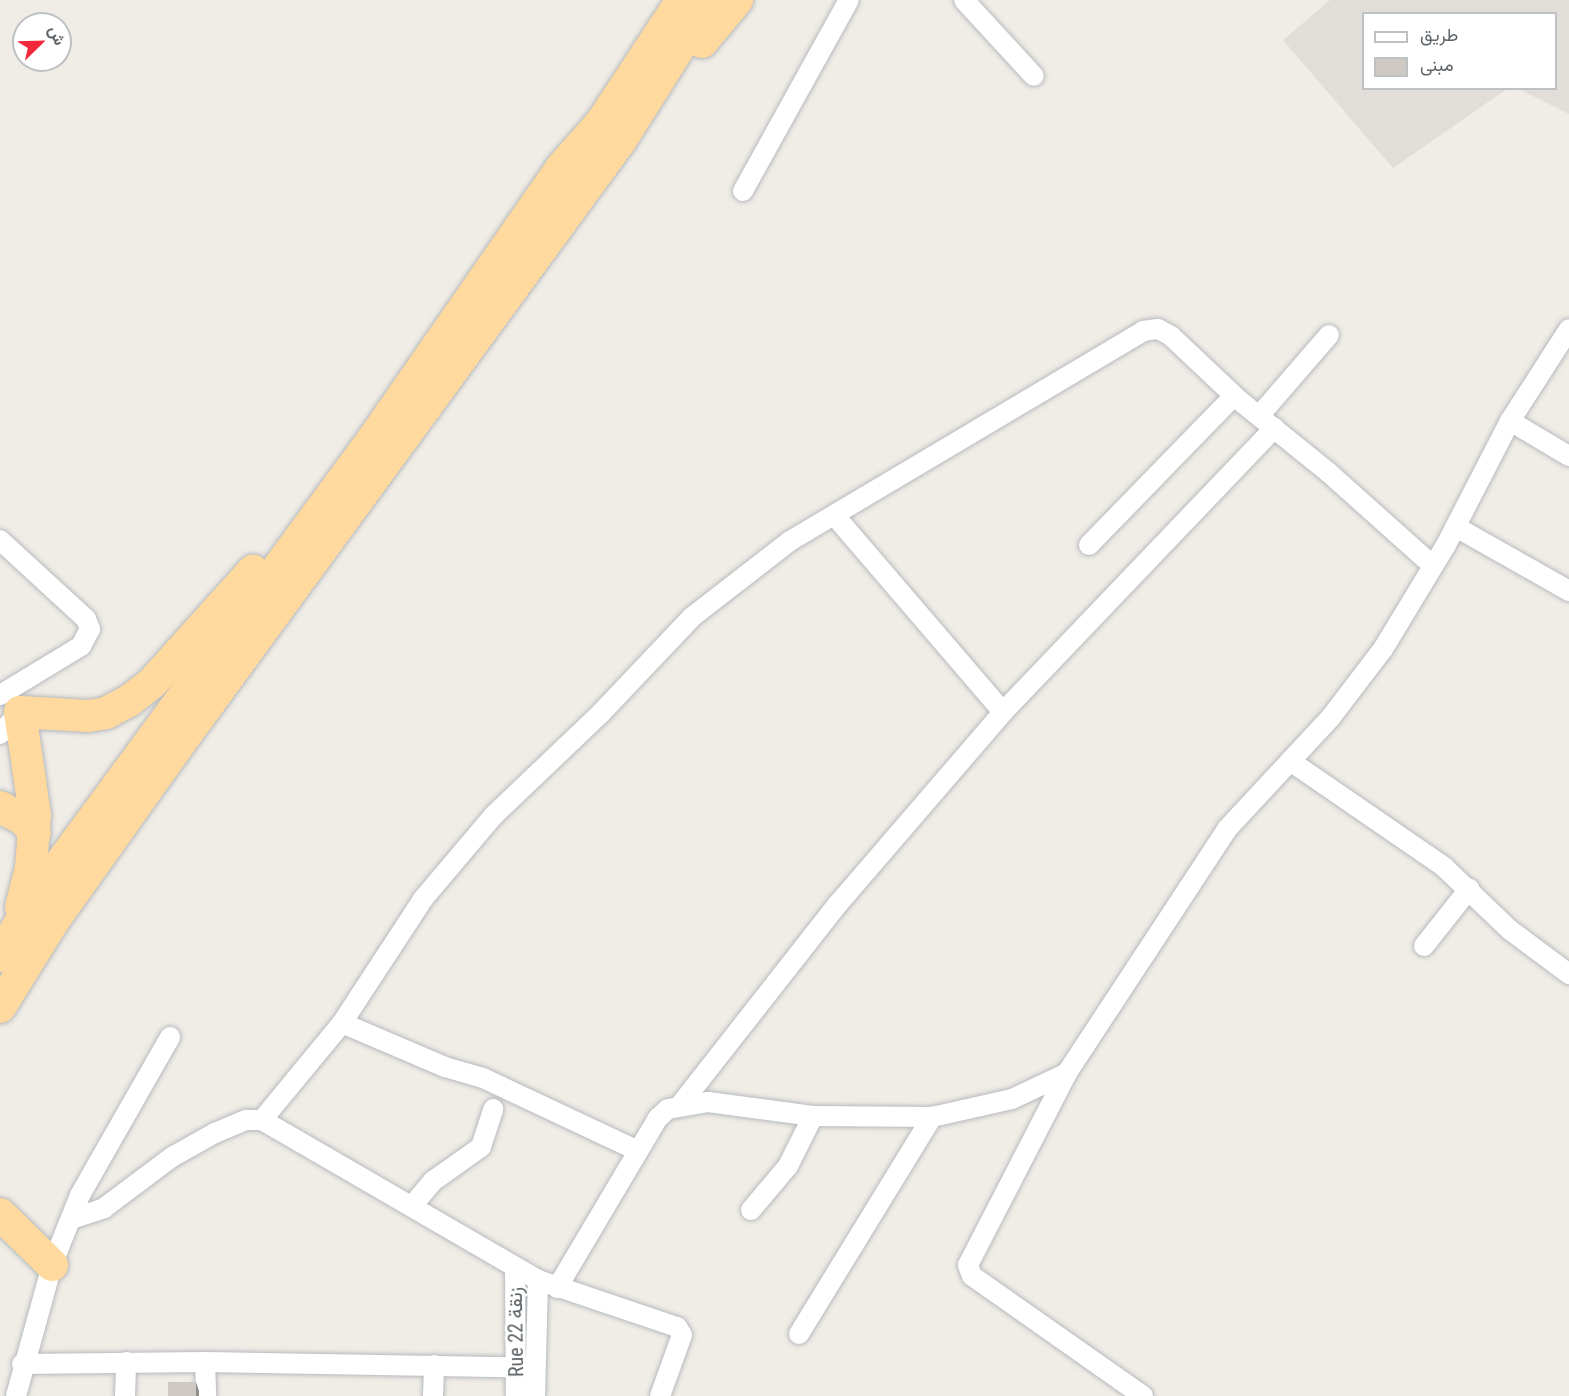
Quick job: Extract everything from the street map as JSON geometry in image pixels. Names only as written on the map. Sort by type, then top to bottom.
[{"type":"highway","points":[[7,944],[35,898],[335,490],[561,168],[660,0]]},
{"type":"highway","points":[[561,168],[601,123],[682,0]]},
{"type":"highway","points":[[621,140],[709,0]]},
{"type":"highway","points":[[0,1007],[52,923],[177,747],[621,140],[737,0]]},
{"type":"highway","points":[[7,944],[35,833],[33,791],[5,703],[88,716],[106,713],[129,702],[152,683],[257,567],[335,490]]},
{"type":"highway","points":[[0,807],[22,819],[35,833]]},
{"type":"highway","points":[[0,1214],[52,1265]]},
{"type":"street","points":[[743,191],[849,0]]},
{"type":"street","points":[[964,0],[1034,76]]},
{"type":"street","points":[[1143,1396],[968,1270],[1067,1073],[1227,829],[1331,717],[1383,649],[1456,527],[1510,421],[1569,328]]},
{"type":"street","points":[[262,1120],[342,1023],[423,899],[494,815],[725,588],[790,541],[836,517],[1143,331],[1164,331],[1234,396],[1433,566]]},
{"type":"street","points":[[1258,416],[1329,334]]},
{"type":"street","points":[[1089,545],[1234,396]]},
{"type":"street","points":[[1510,421],[1569,456]]},
{"type":"street","points":[[557,1288],[658,1118],[681,1104],[838,904],[1003,712],[1274,428]]},
{"type":"street","points":[[836,517],[1003,712]]},
{"type":"street","points":[[1456,527],[1569,591]]},
{"type":"street","points":[[0,540],[86,619],[90,629],[81,646],[5,703]]},
{"type":"street","points":[[1290,761],[1444,867],[1510,930],[1569,974]]},
{"type":"street","points":[[1424,946],[1469,889]]},
{"type":"street","points":[[342,1023],[445,1067],[483,1078],[638,1151]]},
{"type":"street","points":[[15,1396],[22,1364],[52,1265],[80,1195],[170,1037]]},
{"type":"street","points":[[681,1104],[708,1102],[813,1116],[932,1117],[1012,1099],[1067,1073]]},
{"type":"street","points":[[412,1206],[433,1181],[481,1147],[493,1109]]},
{"type":"street","points":[[751,1210],[788,1166],[813,1116]]},
{"type":"street","points":[[799,1334],[932,1117]]},
{"type":"street","points":[[71,1219],[104,1208],[193,1144],[238,1122],[262,1120],[538,1280],[677,1327],[681,1335],[660,1396]]},
{"type":"street","name":"Rue 22 زنقة","points":[[515,1268],[526,1367],[535,1396]]},
{"type":"street","name":"Rue 22 زنقة","points":[[516,1396],[526,1367],[538,1280]]},
{"type":"street","points":[[125,1396],[126,1362]]},
{"type":"street","points":[[22,1364],[205,1362],[526,1367]]},
{"type":"street","points":[[205,1362],[206,1396]]},
{"type":"street","points":[[433,1396],[434,1365]]},
{"type":"shaded area","points":[[1330,0],[1569,0],[1569,114],[1521,90],[1557,90],[1557,12],[1362,12],[1362,90],[1506,90],[1393,168],[1283,40]]},
{"type":"building","points":[[168,1382],[196,1382],[196,1396],[168,1396]]}]
